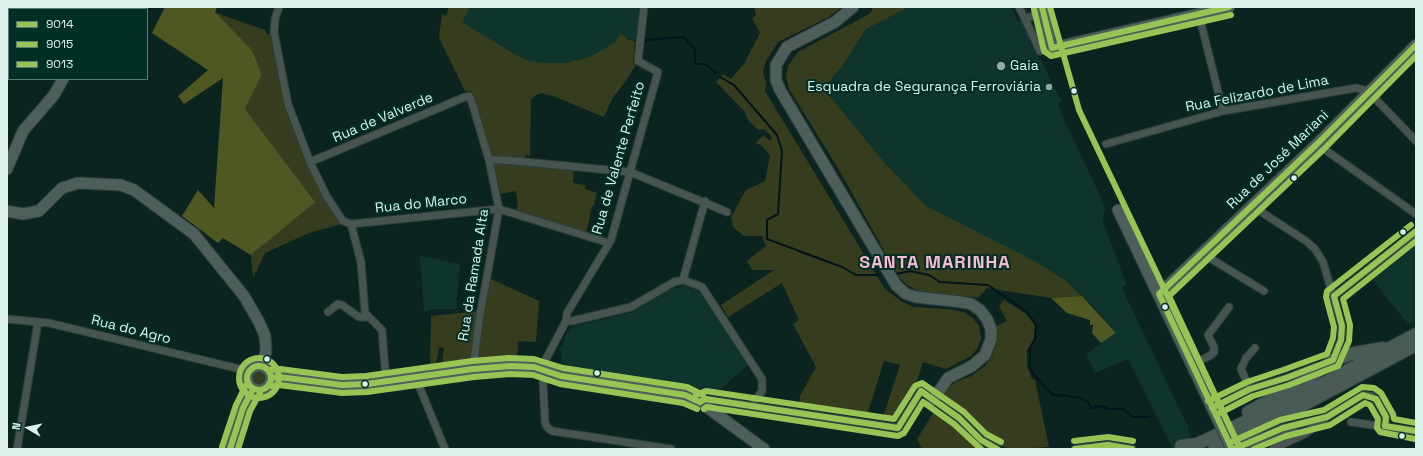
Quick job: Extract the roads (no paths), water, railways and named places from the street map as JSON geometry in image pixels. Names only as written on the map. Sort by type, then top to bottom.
[{"type":"main road","points":[[1177,447],[1197,444],[1292,400],[1416,334]]},
{"type":"main road","points":[[1214,449],[1294,410],[1416,345]]},
{"type":"main road","points":[[1177,447],[1193,437],[1258,407],[1305,381],[1333,360],[1356,353],[1394,346]]},
{"type":"street","points":[[279,7],[275,19],[274,32],[288,104],[310,162],[327,197],[343,221],[351,224],[361,262],[365,313],[382,330],[386,381]]},
{"type":"street","name":"Rua de Valente Perfeito","points":[[644,7],[638,61],[658,72],[609,243],[567,313],[566,321],[546,359],[543,381],[545,422],[547,427],[552,431],[671,449]]},
{"type":"street","points":[[853,7],[835,22],[787,47],[776,65],[776,80],[788,103],[896,285],[906,294],[916,298],[971,304],[980,310],[987,319],[991,333],[988,350],[977,363],[948,378],[933,400]]},
{"type":"street","points":[[1018,7],[1040,51],[1199,15],[1226,7]]},
{"type":"street","points":[[1025,19],[1042,10],[1052,48]]},
{"type":"street","points":[[1199,15],[1223,112]]},
{"type":"street","name":"Rua de José Mariani","points":[[1159,294],[1317,144],[1368,91],[1416,45]]},
{"type":"street","points":[[7,169],[23,131],[54,95],[62,80]]},
{"type":"street","name":"Rua Felizardo de Lima","points":[[1106,144],[1223,112],[1356,88],[1368,91]]},
{"type":"street","points":[[1368,91],[1416,141]]},
{"type":"street","name":"Rua da Ramada Alta","points":[[465,97],[469,96],[471,99],[489,160],[499,209],[479,322],[473,369]]},
{"type":"street","name":"Rua de Valverde","points":[[310,162],[465,97]]},
{"type":"street","points":[[1317,144],[1416,214]]},
{"type":"street","points":[[489,160],[504,160],[630,172],[705,201],[727,212]]},
{"type":"street","points":[[7,211],[23,214],[39,211],[62,188],[78,183],[121,186],[134,190],[194,234],[244,296],[255,315],[264,336],[266,351],[262,366]]},
{"type":"street","points":[[683,280],[705,201]]},
{"type":"street","points":[[1212,408],[1250,389],[1286,378],[1333,360],[1341,340],[1342,326],[1334,296],[1323,262],[1315,249],[1306,241],[1252,206]]},
{"type":"street","name":"Rua do Marco","points":[[351,224],[499,209],[609,243]]},
{"type":"street","points":[[1118,210],[1233,449],[1283,428],[1327,417]]},
{"type":"street","points":[[1334,296],[1416,232]]},
{"type":"street","points":[[1204,252],[1213,260],[1264,291]]},
{"type":"street","points":[[566,321],[572,321],[631,307],[674,282],[683,280],[702,287],[762,379],[762,391],[751,406]]},
{"type":"street","points":[[328,312],[338,304],[342,305],[359,317],[368,317]]},
{"type":"street","points":[[1192,365],[1214,352],[1214,347],[1208,335],[1229,307]]},
{"type":"street","name":"Rua do Agro","points":[[7,319],[49,323],[248,371]]},
{"type":"street","points":[[17,449],[38,322]]},
{"type":"street","points":[[1341,340],[1344,348],[1350,353],[1356,353]]},
{"type":"street","points":[[1250,389],[1241,369],[1246,358],[1255,348]]},
{"type":"street","points":[[255,366],[262,366],[269,371],[271,378],[265,389],[253,389],[248,383],[248,371],[255,366]]},
{"type":"street","points":[[271,378],[342,385],[367,384],[473,369],[510,366],[534,367],[561,376],[685,395],[700,402],[764,449]]},
{"type":"street","points":[[415,376],[445,449]]},
{"type":"street","points":[[230,449],[243,408],[253,389]]},
{"type":"street","points":[[700,402],[705,399],[898,428],[921,392],[959,418],[981,440],[997,449]]},
{"type":"street","points":[[1273,449],[1305,434],[1327,417],[1363,395],[1371,396],[1376,399],[1386,417],[1385,426]]},
{"type":"street","points":[[717,414],[718,408],[722,402]]},
{"type":"street","points":[[1250,449],[1309,422]]},
{"type":"street","points":[[1352,422],[1416,431]]},
{"type":"street","points":[[1075,449],[1108,446],[1132,449]]},
{"type":"waterway","points":[[645,40],[684,37],[695,50],[695,64],[705,64],[716,73]]},
{"type":"waterway","points":[[720,77],[734,85],[777,135],[782,151],[778,214],[767,220],[767,239],[842,267],[856,275],[877,275]]},
{"type":"waterway","points":[[896,274],[910,271],[929,275],[940,282],[988,285],[1027,312],[1036,325],[1035,339],[1030,348],[1030,368],[1034,375],[1052,394],[1081,398],[1088,402],[1091,408],[1101,406],[1108,409],[1123,409],[1133,417],[1150,417]]},
{"type":"place","name":"Gaia","points":[[1001,66]]},
{"type":"place","name":"Esquadra de Segurança Ferroviária","points":[[1049,87]]},
{"type":"district","name":"SANTA MARINHA","points":[[935,263]]}]
